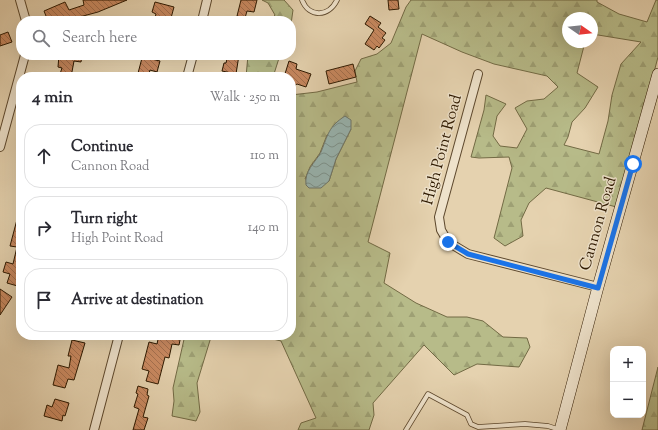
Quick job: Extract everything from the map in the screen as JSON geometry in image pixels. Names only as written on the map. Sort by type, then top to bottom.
[{"type":"main road","name":"Cannon Road","points":[[560,430],[658,74]]},
{"type":"street","points":[[20,0],[25,16]]},
{"type":"street","points":[[203,16],[207,0]]},
{"type":"street","points":[[20,72],[24,60]]},
{"type":"street","points":[[188,72],[192,60]]},
{"type":"street","name":"High Point Road","points":[[478,74],[439,218],[441,230],[448,242],[468,254],[598,288]]},
{"type":"street","points":[[0,147],[16,88]]},
{"type":"street","points":[[94,430],[118,340]]},
{"type":"lane","points":[[302,0],[309,10],[320,13],[331,10],[337,0]]},
{"type":"lane","points":[[406,430],[428,394],[467,415],[471,424],[478,426],[526,424],[548,426],[560,430]]},
{"type":"green space","points":[[262,0],[284,0],[293,10],[292,16],[274,16],[268,3]]},
{"type":"green space","points":[[411,0],[597,0],[597,2],[619,14],[647,22],[656,0],[658,0],[658,57],[630,163],[620,208],[546,188],[529,203],[521,220],[523,236],[505,246],[494,238],[512,168],[509,157],[471,157],[484,110],[486,95],[506,104],[497,116],[493,136],[500,146],[517,148],[527,129],[515,108],[527,101],[544,99],[558,87],[547,76],[494,64],[462,52],[422,34],[368,242],[390,253],[384,283],[416,303],[447,317],[467,317],[483,321],[503,337],[527,338],[530,347],[519,367],[477,364],[454,375],[424,345],[373,403],[374,415],[369,430],[298,430],[301,423],[316,418],[281,341],[277,340],[296,340],[296,94],[317,92],[357,82],[355,71],[361,59],[377,54],[391,43],[406,7]],"holes":[[[562,12],[598,12],[598,35],[641,42],[621,64],[612,95],[608,121],[599,154],[564,145],[572,122],[585,108],[598,87],[577,73],[583,48],[562,48]],[[351,129],[336,159],[329,181],[305,179],[310,167],[320,153],[327,135]]]},
{"type":"green space","points":[[248,60],[278,60],[275,72],[246,72]]},
{"type":"green space","points":[[184,340],[210,340],[197,383],[200,412],[196,421],[172,416],[174,401],[173,388]]},
{"type":"green space","points":[[658,367],[658,430],[642,430]]},
{"type":"water","points":[[345,116],[351,120],[351,129],[336,159],[329,181],[321,188],[309,188],[306,185],[306,180],[310,167],[321,152],[327,136],[332,128]]},
{"type":"building","points":[[83,0],[127,0],[98,12],[83,16],[46,16],[44,11],[65,2],[69,10],[84,5]]},
{"type":"building","points":[[241,0],[257,0],[254,12],[247,11],[246,16],[237,16]]},
{"type":"building","points":[[388,0],[398,0],[399,9],[389,10]]},
{"type":"building","points":[[155,2],[174,7],[172,16],[155,16],[156,14],[152,12]]},
{"type":"building","points":[[370,16],[381,23],[378,27],[386,33],[382,38],[385,40],[379,48],[377,46],[374,50],[365,44],[374,30],[365,24]]},
{"type":"building","points":[[8,32],[12,42],[0,46],[0,35]]},
{"type":"building","points":[[59,60],[81,60],[81,62],[74,61],[72,72],[61,72],[62,68],[58,67]]},
{"type":"building","points":[[141,60],[160,61],[157,72],[150,70],[149,72],[138,72]]},
{"type":"building","points":[[227,60],[238,60],[236,72],[222,71],[224,63],[226,63]]},
{"type":"building","points":[[289,61],[297,64],[296,69],[311,74],[306,87],[296,85],[296,72],[286,72]]},
{"type":"building","points":[[353,64],[356,77],[329,84],[326,71]]},
{"type":"building","points":[[16,223],[16,247],[10,246]]},
{"type":"building","points":[[16,251],[16,286],[7,283],[10,274],[3,272],[6,262],[13,264]]},
{"type":"building","points":[[0,289],[12,297],[0,315]]},
{"type":"building","points":[[72,340],[85,343],[74,380],[68,379],[65,388],[53,385],[58,365],[69,368],[71,356],[68,356]]},
{"type":"building","points":[[158,340],[180,340],[179,345],[172,344],[169,358],[165,357],[158,384],[146,381],[149,371],[142,369],[149,342],[157,344]]},
{"type":"building","points":[[138,386],[148,389],[147,395],[149,396],[143,417],[148,418],[144,430],[133,430],[139,409],[134,407],[138,394],[136,393]]},
{"type":"building","points":[[55,399],[69,403],[65,416],[63,415],[62,421],[44,416],[47,405],[52,407]]},
{"type":"route","points":[[448,242],[468,254],[598,288],[633,164]]}]
